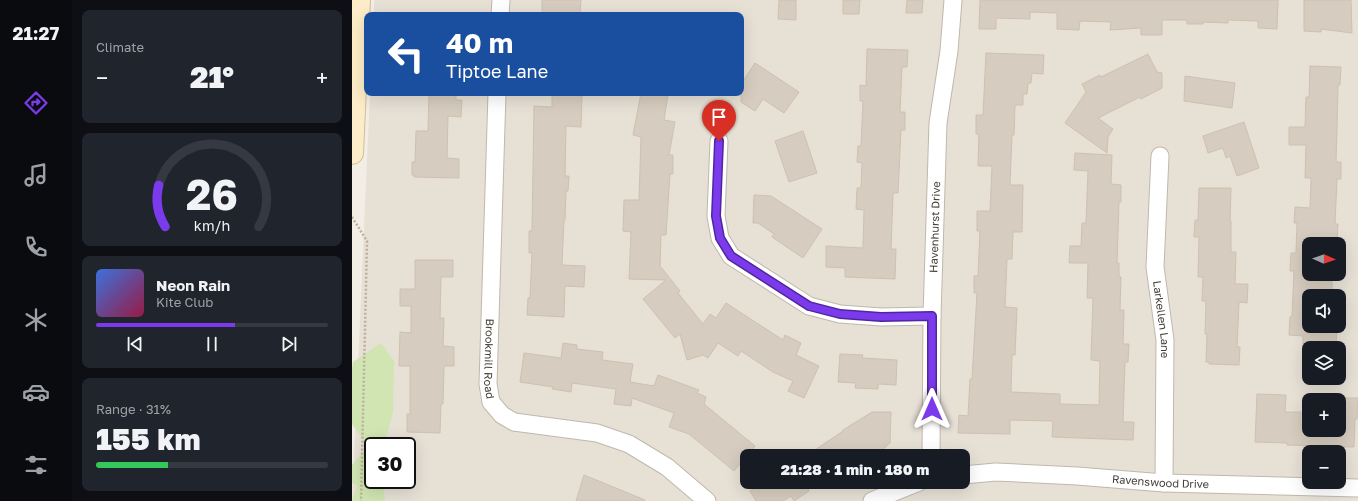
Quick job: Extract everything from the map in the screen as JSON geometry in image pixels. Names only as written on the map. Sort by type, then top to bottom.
[{"type":"main road","points":[[352,153],[359,35],[359,0]]},
{"type":"street","points":[[500,12],[501,0]]},
{"type":"street","name":"Havenhurst Drive","points":[[931,449],[932,316],[938,123],[948,51],[953,0]]},
{"type":"street","name":"Brookmill Road","points":[[497,96],[488,384],[491,402],[502,415],[514,422],[597,433],[629,444],[667,467],[707,501]]},
{"type":"street","points":[[719,141],[716,216],[720,238],[731,256],[809,306],[840,314],[881,317],[932,316]]},
{"type":"street","name":"Larkellen Lane","points":[[1160,156],[1155,267],[1165,340],[1164,483]]},
{"type":"street","name":"Ravenswood Drive","points":[[970,474],[996,472],[1077,476],[1164,483],[1358,488]]},
{"type":"street","points":[[872,501],[902,489]]},
{"type":"path","points":[[352,217],[367,241],[361,501]]},
{"type":"shaded area","points":[[374,0],[1358,0],[1358,501],[352,501],[370,96],[744,96],[744,12],[374,12]]},
{"type":"green space","points":[[381,343],[394,361],[393,412],[386,437],[364,437],[364,440],[352,424],[353,362]]},
{"type":"green space","points":[[364,451],[364,489],[384,489],[385,501],[352,501],[357,486],[352,483],[352,465]]},
{"type":"building","points":[[542,0],[581,0],[580,12],[542,12]]},
{"type":"building","points":[[779,0],[796,0],[796,20],[778,19]]},
{"type":"building","points":[[843,0],[860,0],[859,14],[843,14]]},
{"type":"building","points":[[907,0],[923,0],[922,13],[906,13]]},
{"type":"building","points":[[980,0],[1278,0],[1277,29],[1258,28],[1258,21],[1228,20],[1228,23],[1203,22],[1203,24],[1187,24],[1187,20],[1162,20],[1162,35],[1141,35],[1141,28],[1110,30],[1111,22],[1080,21],[1079,30],[1057,29],[1057,13],[1030,12],[1030,19],[996,18],[996,29],[979,29]]},
{"type":"building","points":[[1304,0],[1351,0],[1352,33],[1321,29],[1321,32],[1304,31]]},
{"type":"building","points":[[867,49],[908,50],[907,67],[902,67],[900,112],[905,112],[905,130],[901,130],[898,193],[893,193],[891,249],[896,249],[895,279],[845,277],[845,268],[826,267],[826,246],[863,248],[864,210],[856,209],[857,188],[861,188],[862,163],[857,162],[858,146],[861,146],[863,101],[860,101],[860,85],[866,86]]},
{"type":"building","points":[[986,53],[1044,55],[1043,74],[1032,73],[1031,83],[1028,83],[1027,94],[1023,94],[1023,105],[1015,105],[1014,135],[1012,135],[1010,185],[1023,185],[1022,232],[1013,232],[1012,259],[1007,259],[1005,307],[1017,308],[1015,355],[1012,355],[1011,392],[1060,394],[1060,404],[1099,405],[1100,361],[1091,360],[1093,298],[1087,298],[1088,263],[1069,263],[1070,246],[1081,246],[1082,223],[1086,223],[1088,171],[1074,170],[1075,153],[1112,155],[1111,184],[1121,185],[1117,263],[1119,263],[1119,277],[1121,277],[1120,310],[1124,310],[1123,344],[1129,344],[1128,362],[1125,362],[1123,422],[1134,422],[1133,440],[1052,437],[1053,421],[1010,420],[1010,434],[958,433],[959,415],[968,416],[970,379],[972,379],[977,293],[974,293],[974,276],[978,276],[980,231],[977,231],[977,211],[990,211],[992,166],[978,166],[979,134],[976,134],[976,115],[983,115]]},
{"type":"building","points":[[1148,54],[1157,72],[1162,73],[1162,88],[1098,118],[1113,129],[1108,137],[1107,153],[1065,123],[1086,92],[1082,84],[1100,75],[1101,77]]},
{"type":"building","points":[[755,63],[799,92],[784,113],[763,99],[755,111],[741,102],[741,96],[744,96],[744,80]]},
{"type":"building","points":[[1310,66],[1341,67],[1340,85],[1338,85],[1336,162],[1341,162],[1341,179],[1337,179],[1335,224],[1338,224],[1337,237],[1302,237],[1302,281],[1332,281],[1332,289],[1302,289],[1302,333],[1337,333],[1336,341],[1303,341],[1303,336],[1289,335],[1290,317],[1292,317],[1294,271],[1290,271],[1291,253],[1296,253],[1297,223],[1294,223],[1295,207],[1310,208],[1311,178],[1305,178],[1306,145],[1289,145],[1289,127],[1305,127],[1306,97],[1309,97]]},
{"type":"building","points":[[1185,76],[1235,83],[1232,108],[1184,101]]},
{"type":"building","points":[[429,96],[456,96],[456,100],[462,100],[461,117],[448,116],[447,158],[459,159],[459,178],[414,177],[414,175],[412,175],[412,162],[415,162],[416,131],[428,131]]},
{"type":"building","points":[[552,96],[582,96],[581,127],[566,126],[565,176],[569,176],[568,191],[566,191],[562,265],[585,266],[584,287],[565,286],[564,317],[527,315],[528,298],[530,298],[532,253],[529,253],[529,231],[532,231],[534,106],[552,107]]},
{"type":"building","points":[[640,96],[668,96],[664,120],[675,122],[669,155],[673,155],[673,174],[670,174],[666,235],[661,235],[660,266],[680,291],[678,293],[703,324],[710,314],[716,318],[726,303],[783,340],[785,335],[801,343],[796,355],[819,366],[804,398],[788,391],[793,381],[773,372],[741,351],[738,356],[718,343],[708,358],[703,355],[687,360],[680,334],[675,338],[643,299],[666,280],[629,279],[631,232],[623,231],[624,200],[639,200],[641,137],[633,135]]},
{"type":"building","points":[[1244,122],[1259,168],[1237,176],[1230,156],[1226,158],[1223,148],[1208,153],[1203,136]]},
{"type":"building","points":[[803,131],[817,173],[789,182],[775,141]]},
{"type":"building","points":[[1199,188],[1231,188],[1231,252],[1236,252],[1235,284],[1248,284],[1247,303],[1239,302],[1237,347],[1240,347],[1239,365],[1209,364],[1209,362],[1206,362],[1206,301],[1202,301],[1203,277],[1198,277],[1199,237],[1194,237],[1195,220],[1198,220]]},
{"type":"building","points":[[754,195],[771,196],[822,229],[803,258],[772,237],[774,234],[758,223],[753,223]]},
{"type":"building","points":[[415,260],[453,260],[453,277],[441,277],[440,318],[444,318],[443,346],[454,347],[454,366],[444,366],[443,404],[441,404],[440,433],[407,432],[407,414],[410,414],[410,366],[399,366],[400,332],[411,333],[411,306],[400,306],[400,289],[415,289]]},
{"type":"building","points":[[563,343],[577,345],[577,349],[603,352],[602,360],[633,364],[630,382],[654,386],[658,375],[699,390],[697,393],[706,397],[704,404],[755,446],[752,449],[740,449],[740,464],[734,471],[689,434],[669,427],[674,413],[632,398],[631,406],[614,404],[616,389],[572,383],[571,392],[552,389],[553,387],[520,382],[524,353],[561,358]]},
{"type":"building","points":[[840,354],[863,355],[862,358],[897,360],[896,385],[878,384],[878,389],[855,388],[856,383],[838,382]]},
{"type":"building","points":[[1257,394],[1286,395],[1285,412],[1301,412],[1302,437],[1346,437],[1346,398],[1358,398],[1357,419],[1355,419],[1354,447],[1346,447],[1346,445],[1287,445],[1287,443],[1255,442]]},
{"type":"building","points":[[872,412],[891,412],[890,443],[883,449],[816,449]]},
{"type":"building","points":[[584,475],[645,500],[645,501],[576,501]]},
{"type":"building","points":[[753,489],[808,489],[809,491],[794,501],[791,496],[783,501],[756,501],[750,491]]},
{"type":"route","points":[[719,141],[716,216],[720,238],[731,256],[809,306],[840,314],[881,317],[932,316],[932,409]]}]
